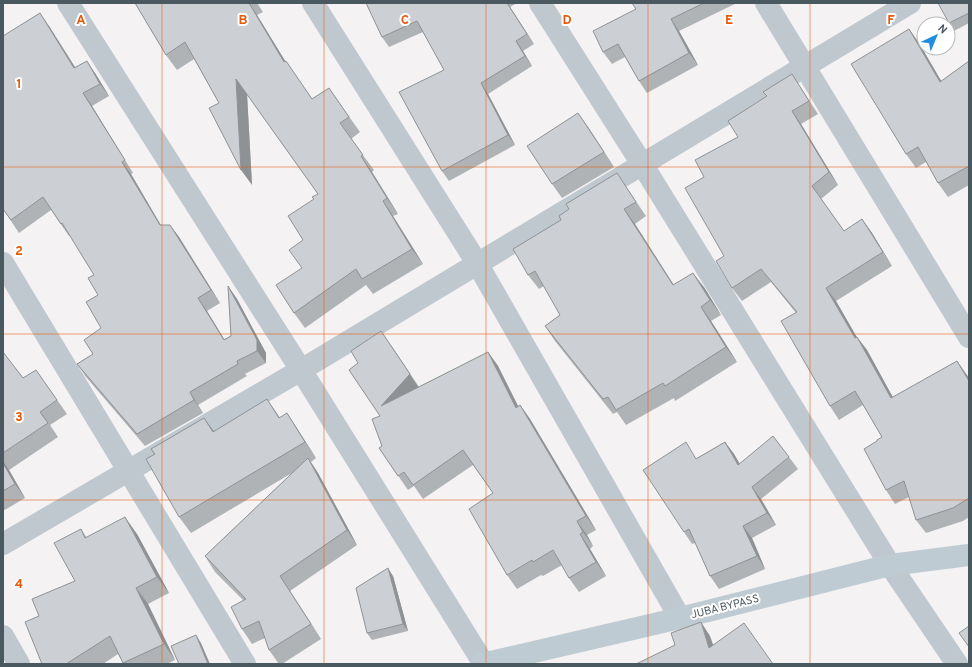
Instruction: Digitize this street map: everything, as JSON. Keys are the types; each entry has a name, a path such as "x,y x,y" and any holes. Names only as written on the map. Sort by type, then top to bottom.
{"main road":[{"name":"JUBA BYPASS","path":"484,664 680,618 890,566 969,555"}],"street":[{"path":"68,3 301,370 484,664"},
{"path":"313,3 477,263 680,618"},
{"path":"540,3 642,164 948,660"},
{"path":"766,3 969,337"},
{"path":"3,544 301,370 910,3"},
{"path":"3,263 245,664"},
{"path":"3,636 20,664"}],"building":[{"path":"135,3 249,3 284,62 286,61 312,99 329,88 349,117 340,123 363,155 361,156 387,198 383,201 412,249 362,279 356,269 294,313 276,285 302,268 289,250 303,240 288,216 314,199 312,197 318,194 236,79 241,170 209,108 219,103 185,42 166,55"},
{"path":"366,3 507,3 527,34 516,41 525,56 481,83 508,135 442,171 399,92 444,70 417,21 382,37"},
{"path":"632,3 704,3 671,19 689,53 639,81 618,44 603,52 593,31 636,9"},
{"path":"938,3 969,3 969,13 956,20 956,16 945,16"},
{"path":"40,13 74,68 87,61 100,84 83,93 125,160 122,162 160,225 170,225 211,290 198,298 224,340 231,336 228,286 257,340 257,351 237,361 238,364 190,392 194,400 137,434 77,364 93,354 84,340 101,328 86,302 98,295 88,278 94,275 62,223 61,224 43,197 11,220 3,209 3,36"},
{"path":"909,29 916,41 916,56 925,56 940,82 969,61 969,166 938,183 918,147 906,154 851,64"},
{"path":"792,74 809,101 792,111 829,172 812,186 844,231 862,219 883,252 826,288 855,338 857,337 891,398 957,361 969,381 969,498 953,508 916,520 904,481 886,490 864,449 882,437 855,391 830,406 781,321 797,312 761,269 732,288 716,261 724,256 685,188 704,177 695,160 738,137 728,121 767,96 763,92"},
{"path":"578,113 604,152 552,184 527,146"},
{"path":"617,173 636,202 624,209 673,285 693,273 710,300 701,307 726,347 665,386 663,383 616,410 608,397 603,399 545,326 560,315 535,271 528,275 513,249 561,220 559,216 569,209 566,204"},
{"path":"381,331 410,374 381,406 488,352 516,408 520,405 586,516 577,521 583,532 580,534 596,562 569,578 553,550 533,562 532,560 507,575 469,509 493,493 463,450 413,485 404,472 398,476 379,448 382,446 372,419 380,416 349,370 358,363 351,351"},
{"path":"3,352 23,378 36,370 57,400 40,412 48,423 3,453"},
{"path":"267,399 279,418 287,413 305,442 179,517 146,459 155,454 151,449 204,418 213,432"},
{"path":"773,436 789,457 752,487 767,513 743,526 757,556 710,576 689,529 684,532 643,470 686,442 696,459 725,442 738,465"},
{"path":"308,458 347,530 280,576 311,624 269,650 259,621 242,629 231,607 246,599 205,556"},
{"path":"3,463 15,484 3,491"},
{"path":"125,517 157,577 136,588 164,644 123,663 110,636 66,664 42,664 25,622 39,616 32,599 75,581 54,543 81,529 85,538"},
{"path":"388,568 403,624 367,633 356,588"},
{"path":"701,622 709,648 744,623 773,664 636,664 675,645 671,633"},
{"path":"969,626 969,647 959,633"},
{"path":"196,635 208,664 179,664 171,646"}]}
